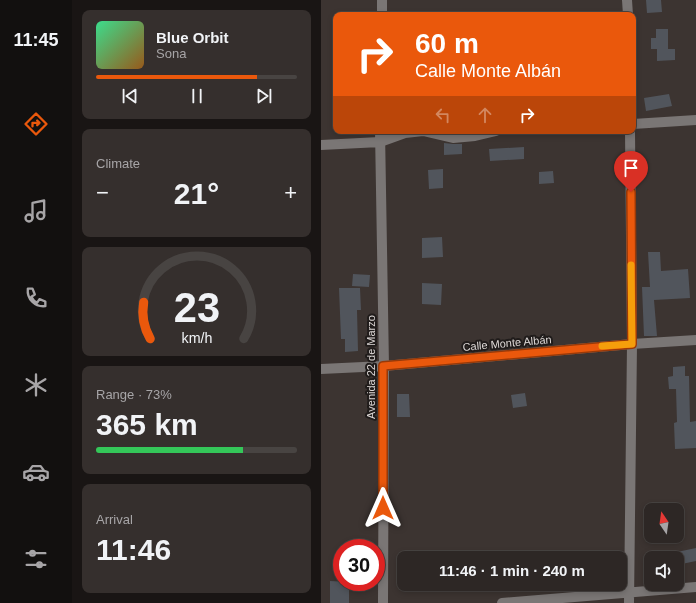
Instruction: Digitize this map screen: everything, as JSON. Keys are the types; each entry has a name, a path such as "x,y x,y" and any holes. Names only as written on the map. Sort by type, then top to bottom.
{"street":[{"path":"382,0 382,12"},
{"path":"627,0 627,12"},
{"path":"636,124 696,120"},
{"name":"Avenida 22 de Marzo","path":"380,134 383,366 383,603"},
{"path":"321,145 380,142 402,134"},
{"path":"436,134 453,138 483,134"},
{"path":"629,598 632,344 630,134"},
{"name":"Calle Monte Albán","path":"321,369 383,366 632,344 696,340"},
{"path":"501,603 629,598 696,588"}],"building":[{"path":"646,0 661,0 662,12 647,13"},
{"path":"656,29 668,29 668,49 675,49 675,60 657,61 657,49 651,49 651,38 656,38"},
{"path":"669,94 672,106 646,111 644,98"},
{"path":"444,143 462,144 462,154 444,155"},
{"path":"524,147 524,159 490,161 489,149"},
{"path":"443,169 443,188 429,189 428,170"},
{"path":"553,171 554,183 539,184 539,172"},
{"path":"442,237 443,257 422,258 422,238"},
{"path":"648,252 660,252 661,271 688,269 690,298 654,300 657,336 644,336 642,287 650,287"},
{"path":"353,274 370,275 369,287 352,286"},
{"path":"422,283 442,284 441,305 422,304"},
{"path":"339,288 360,288 361,310 357,310 358,351 345,352 345,339 341,339"},
{"path":"685,366 685,376 689,376 690,422 696,421 696,448 675,449 674,423 677,422 676,389 669,389 668,377 673,376 673,367"},
{"path":"525,393 527,406 513,408 511,395"},
{"path":"397,394 409,394 410,417 397,417"},
{"path":"696,548 696,561 684,564 684,551 682,551"},
{"path":"330,581 333,581 333,591 349,591 349,603 330,603"}],"slow traffic":[{"path":"602,346 632,344 631,265"}],"route":[{"path":"383,508 383,366 632,344 631,192"}]}
